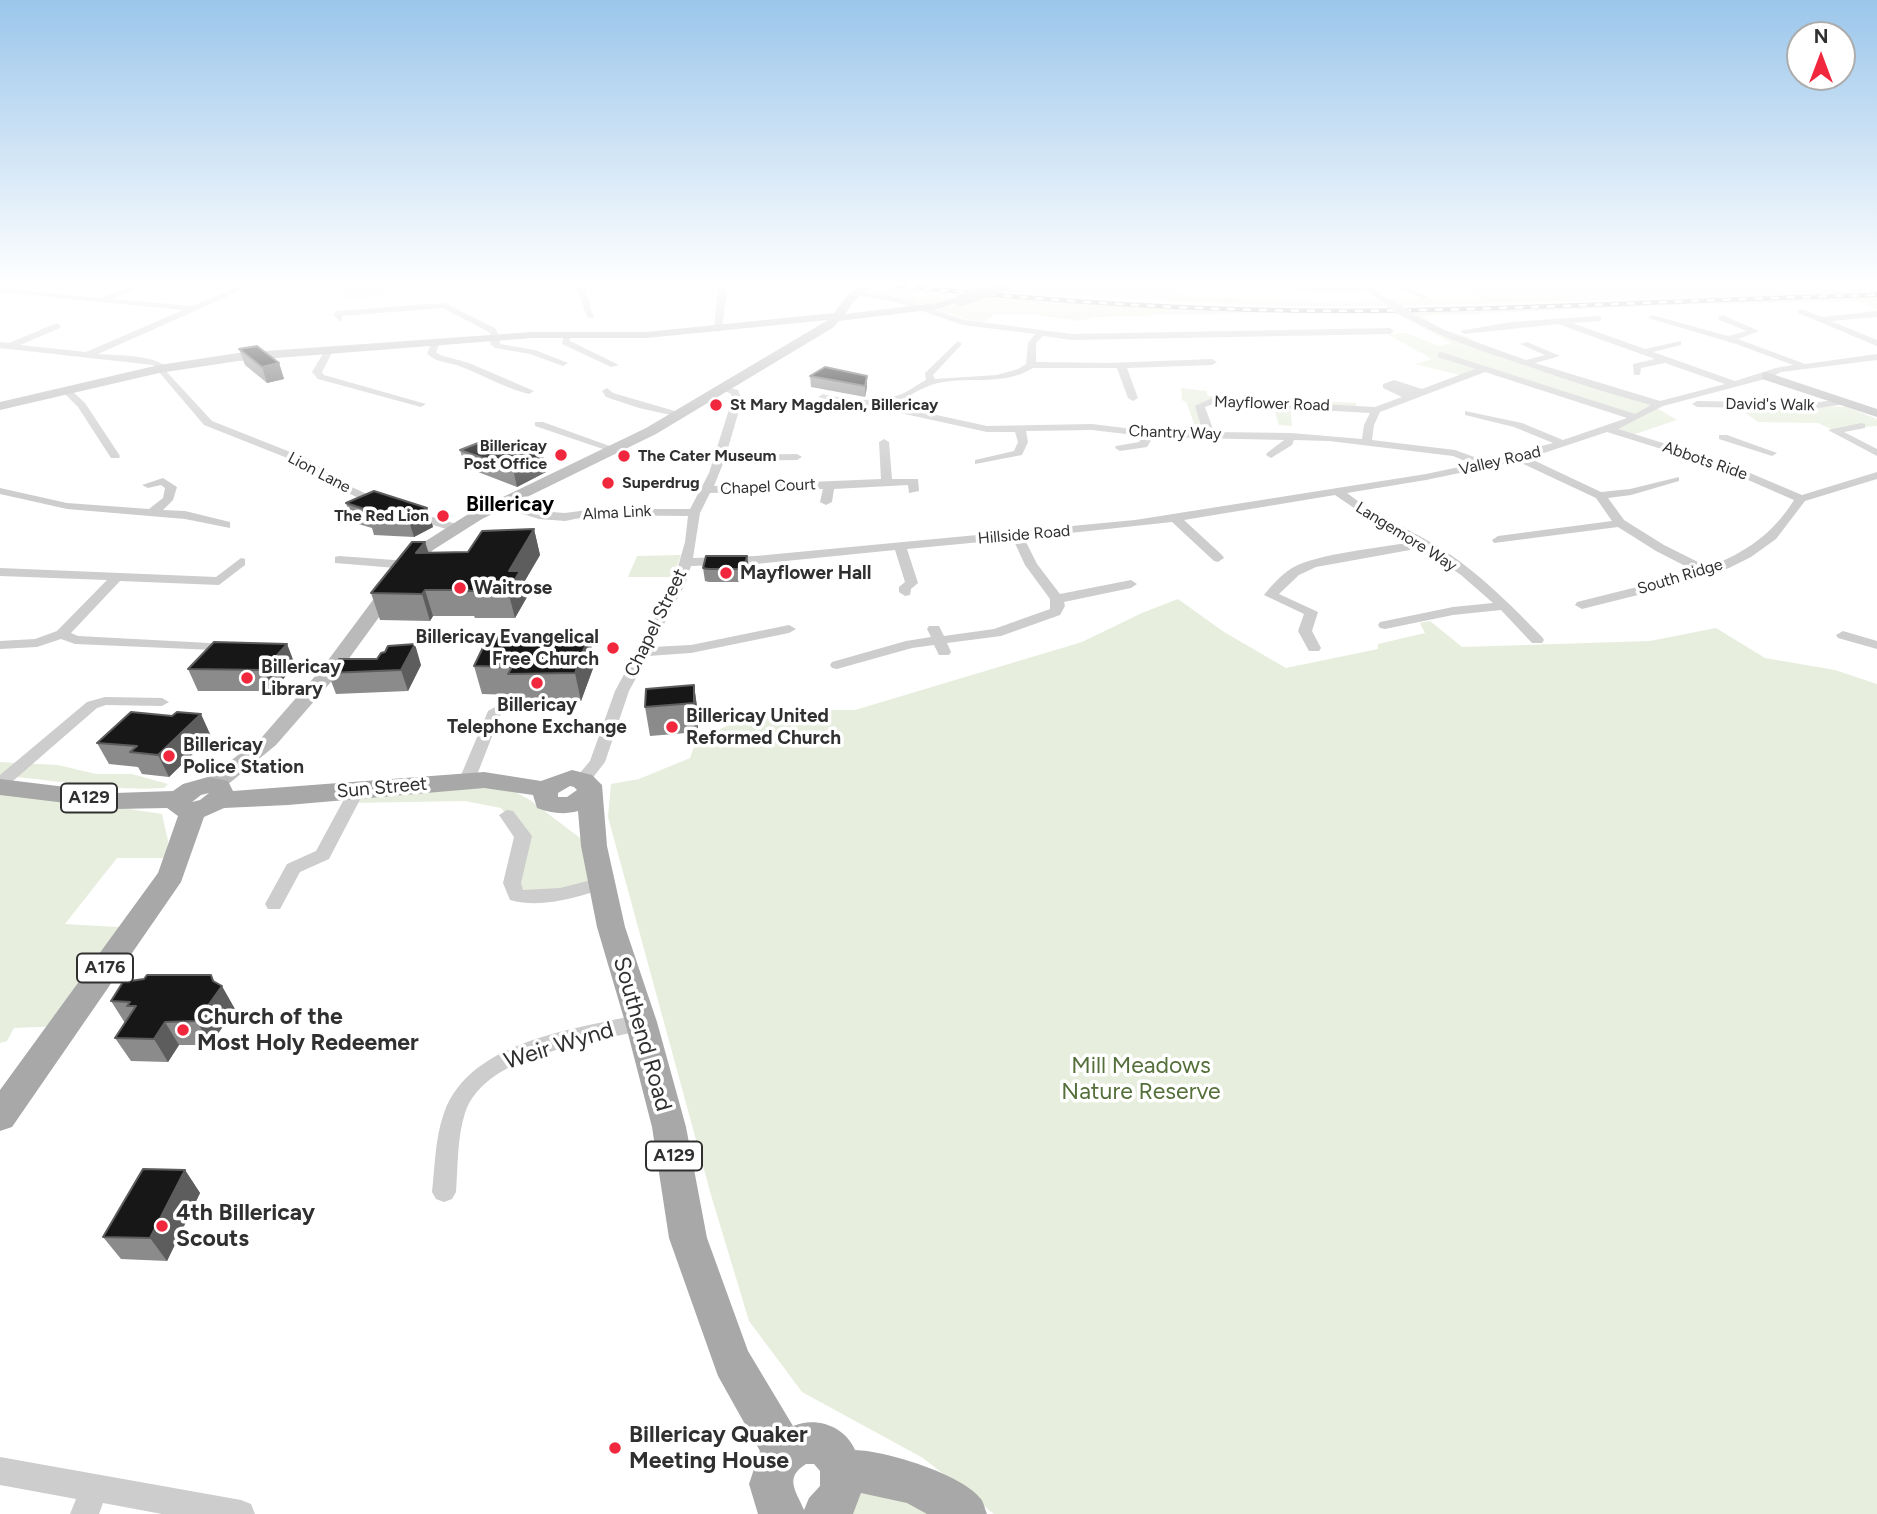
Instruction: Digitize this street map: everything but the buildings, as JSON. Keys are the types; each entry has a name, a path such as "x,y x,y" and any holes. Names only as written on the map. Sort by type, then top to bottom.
{"main road":[{"name":"Sun Street","path":"201,799 357,790 467,780 503,781 554,798"},
{"name":"A129","path":"0,785 115,801 201,799"},
{"path":"554,798 576,804 585,787"},
{"name":"Southend Road","path":"585,787 611,927 641,1022 669,1127 688,1238 732,1362 756,1407 785,1452"},
{"name":"Southend Road","path":"554,798 594,846"},
{"name":"A176","path":"0,1117 171,875 201,799"},
{"path":"784,1514 773,1499 772,1474 785,1452 808,1442 831,1449 839,1459 843,1471 840,1496 825,1514"},
{"path":"843,1471 879,1472 913,1482 940,1496 965,1514"}],"street":[{"path":"93,356 155,363 161,369"},
{"path":"0,406 161,369 243,356"},
{"path":"326,356 317,372 321,377 421,404"},
{"path":"433,356 485,372 504,387 529,391"},
{"path":"534,356 558,362"},
{"path":"597,356 614,365"},
{"path":"605,359 614,356"},
{"path":"201,799 269,741 330,671 408,565 427,547 499,505 680,414 779,356"},
{"path":"932,382 928,375 947,356"},
{"path":"1031,356 1031,365"},
{"path":"1443,356 1635,417"},
{"path":"1506,356 1595,386 1660,404"},
{"path":"1525,363 1559,358 1553,356"},
{"path":"1654,356 1731,383"},
{"path":"1775,356 1801,365 1877,357"},
{"path":"1637,373 1636,366 1665,360"},
{"path":"1198,362 1206,377"},
{"path":"822,397 863,402 904,397 932,382 1014,374 1031,365 1212,362"},
{"path":"1119,365 1124,370 1133,398"},
{"name":"Valley Road","path":"1360,486 1520,458 1608,429 1660,404 1801,365"},
{"name":"Lion Lane","path":"161,369 208,423 304,461 339,485 397,510 456,528"},
{"path":"1367,441 1369,425 1376,410 1484,369"},
{"path":"1766,376 1877,413"},
{"path":"1409,396 1386,386 1394,383 1421,392"},
{"name":"Chapel Street","path":"585,787 597,762 622,691 641,652 667,609 686,562 694,513 715,473 737,400 735,392 726,388"},
{"path":"66,390 82,405 115,456"},
{"path":"607,391 609,395 642,407 680,414"},
{"path":"904,397 911,410"},
{"name":"Chantry Way","path":"863,402 911,410 976,427 1091,427 1150,434 1291,436 1367,441 1455,453 1486,465"},
{"name":"Mayflower Road","path":"1209,434 1200,406 1204,402 1376,410"},
{"name":"David's Walk","path":"1696,404 1822,406 1843,402"},
{"path":"1469,413 1518,425 1564,444"},
{"path":"538,424 613,449"},
{"path":"1861,426 1829,429 1877,453"},
{"path":"979,463 1018,453 1023,442 1020,429"},
{"name":"Abbots Ride","path":"1608,429 1720,464 1801,499"},
{"path":"1120,449 1143,445 1150,434"},
{"path":"1271,456 1288,443 1291,436"},
{"path":"1723,437 1772,453"},
{"path":"884,442 887,481"},
{"path":"1744,453 1756,448"},
{"path":"719,458 797,457"},
{"path":"1520,458 1600,496 1620,523 1660,548 1707,572"},
{"path":"1720,464 1732,458"},
{"path":"1801,499 1877,475"},
{"path":"1600,496 1631,492 1675,479"},
{"path":"151,513 167,502 172,494 171,487 156,481"},
{"name":"Chapel Court","path":"705,489 914,481 913,491"},
{"name":"Chapel Court","path":"826,502 830,483"},
{"name":"Hillside Road","path":"686,562 756,561 1175,518 1360,486"},
{"path":"0,491 67,506 185,515 226,525"},
{"name":"Langemore Way","path":"1337,491 1362,510 1456,566 1503,606 1537,640"},
{"name":"South Ridge","path":"1582,605 1707,572 1743,556 1767,541 1788,520 1801,499"},
{"name":"Alma Link","path":"499,505 539,515 561,516 663,511 694,513"},
{"path":"1175,518 1218,557"},
{"path":"1498,540 1620,523"},
{"path":"837,665 911,644 996,633 1055,612 1057,599 1031,565 1017,535"},
{"path":"1314,648 1305,631 1311,612 1271,595 1287,575 1313,564 1422,544"},
{"path":"900,547 912,583 905,587 905,592"},
{"path":"339,560 408,565"},
{"path":"207,592 241,562"},
{"path":"0,572 219,581"},
{"path":"0,645 37,643 62,634 116,578"},
{"path":"1057,599 1131,584"},
{"path":"1385,625 1453,611 1503,606"},
{"path":"1402,621 1414,632"},
{"path":"641,652 691,649 789,629"},
{"path":"62,634 75,640 209,648"},
{"path":"1843,635 1877,645"},
{"path":"0,785 92,705 105,701 162,702"},
{"path":"467,780 495,711"},
{"path":"274,904 293,868 323,855 357,790"},
{"path":"507,815 523,836 512,883 516,895 533,899 554,897 603,883"},
{"name":"Weir Wynd","path":"444,1192 452,1123 459,1100 491,1066 524,1053 641,1022"},
{"path":"0,1471 241,1514"},
{"path":"84,1514 96,1488"}],"green space":[{"path":"1426,356 1505,356 1660,404 1655,407 1677,420 1629,436 1608,429 1634,418 1484,369 1464,376 1415,364 1432,359"},
{"path":"1181,388 1206,391 1208,396 1356,403 1357,408 1290,404 1292,426 1279,425 1272,403 1204,403 1206,429 1196,429 1186,402 1182,400"},
{"path":"1735,405 1847,407 1877,419 1877,426 1833,430 1818,423 1758,422"},
{"path":"681,555 673,577 628,577 637,556"},
{"name":"Mill Meadows Nature Reserve","path":"1178,599 1224,632 1286,668 1378,649 1378,644 1425,633 1420,623 1430,621 1462,647 1650,641 1716,628 1765,658 1835,670 1877,684 1877,1514 994,1514 923,1458 802,1392 749,1321 711,1195 608,817 611,784 639,779 690,758 697,739 739,721 809,710 855,710 1082,642"},
{"path":"0,762 58,765 96,774 132,774 168,784 164,788 143,789 0,776"},
{"path":"468,786 506,787 530,800 580,838 598,884 516,895 523,836 501,808 465,801 350,803 352,799"},
{"path":"0,789 162,814 168,841 167,858 117,858 65,924 134,928 64,1026 14,1028 7,1041 0,1043"},
{"path":"843,1471 935,1514 825,1514"}],"place":[{"name":"St Mary Magdalen, Billericay","path":"716,405"},
{"name":"Billericay Post Office","path":"561,455"},
{"name":"The Cater Museum","path":"624,456"},
{"name":"Superdrug","path":"608,483"},
{"name":"The Red Lion","path":"443,516"},
{"name":"Mayflower Hall","path":"726,573"},
{"name":"Waitrose","path":"460,588"},
{"name":"Billericay Evangelical Free Church","path":"613,648"},
{"name":"Billericay Library","path":"247,678"},
{"name":"Billericay Telephone Exchange","path":"537,683"},
{"name":"Billericay United Reformed Church","path":"672,727"},
{"name":"Billericay Police Station","path":"169,756"},
{"name":"Church of the Most Holy Redeemer","path":"183,1030"},
{"name":"4th Billericay Scouts","path":"162,1226"},
{"name":"Billericay Quaker Meeting House","path":"615,1448"}],"district":[{"name":"Billericay","path":"510,505"}]}
